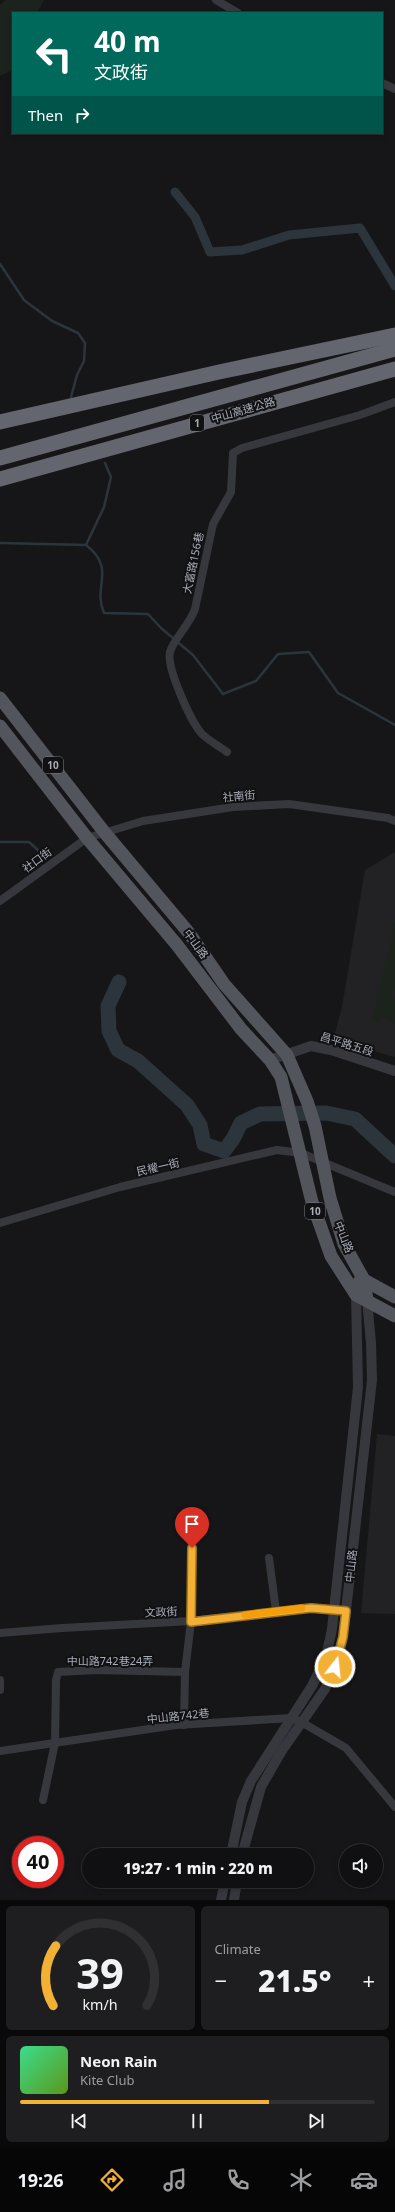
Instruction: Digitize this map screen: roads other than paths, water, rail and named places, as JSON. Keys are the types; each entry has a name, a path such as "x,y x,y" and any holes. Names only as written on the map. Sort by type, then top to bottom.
{"highway":[{"path":"0,422 219,372 395,335"},
{"name":"中山高速公路","path":"0,458 395,349"},
{"name":"中山高速公路","path":"0,479 395,369"},
{"path":"0,431 83,404"}],"main road":[{"name":"中山路","path":"0,698 104,833 189,933 224,984 288,1055 311,1113 330,1198 344,1244 364,1280 357,1294 331,1256 312,1202 292,1115 281,1077 270,1060 241,1029 177,945 87,838 0,726"},
{"path":"357,1294 364,1280 395,1297"},
{"name":"10","path":"357,1294 395,1316"}],"street":[{"path":"216,0 236,12"},
{"path":"383,83 395,89"},
{"name":"大富路156巷","path":"227,752 202,733 189,713 169,661 170,650 191,622 212,524 231,492 233,453 242,448 360,415 395,402"},
{"name":"社南街","path":"87,838 143,821 233,807 289,804 388,818 395,821"},
{"name":"社口街","path":"0,901 87,838"},
{"name":"昌平路五段","path":"270,1060 311,1046 330,1050 395,1071"},
{"name":"民權一街","path":"0,1223 120,1187 277,1150 301,1153 395,1192"},
{"name":"中山路","path":"232,1848 242,1802 251,1781 312,1686 326,1656 332,1629 358,1387 357,1294"},
{"name":"中山路","path":"244,1848 261,1787 281,1752 303,1723 333,1674 343,1637 372,1380 371,1343 357,1294"},
{"path":"184,1725 185,1672 191,1622 192,1518"},
{"path":"269,1558 276,1611"},
{"name":"文政街","path":"0,1633 62,1628 191,1622 311,1608 346,1611"},
{"name":"中山路742巷24弄","path":"55,1743 56,1680 58,1672 98,1670 185,1672"},
{"path":"0,1680 0,1690"},
{"name":"中山路742巷","path":"0,1751 184,1725 291,1718 303,1723 346,1748 395,1807"},
{"path":"43,1800 55,1743"},
{"path":"221,1900 224,1888"},
{"path":"234,1900 236,1888"}],"waterway":[{"path":"175,192 195,217 210,252 242,250 289,235 360,228 395,286"},
{"path":"0,264 24,300 52,321 78,333 85,343 84,361 77,375 71,397"},
{"path":"86,545 104,507 111,477 105,463"},
{"path":"0,543 86,545 95,554 100,562 102,570 100,594 104,613 148,614 161,628 193,655 223,694 256,681 278,654 309,652 338,693 395,725"},
{"path":"0,842 29,842 39,851"},
{"path":"119,982 108,1006 109,1031 118,1050 138,1061 187,1105 200,1125 204,1144 224,1151 233,1139 241,1123 260,1114 326,1113 355,1119 395,1156"}]}
